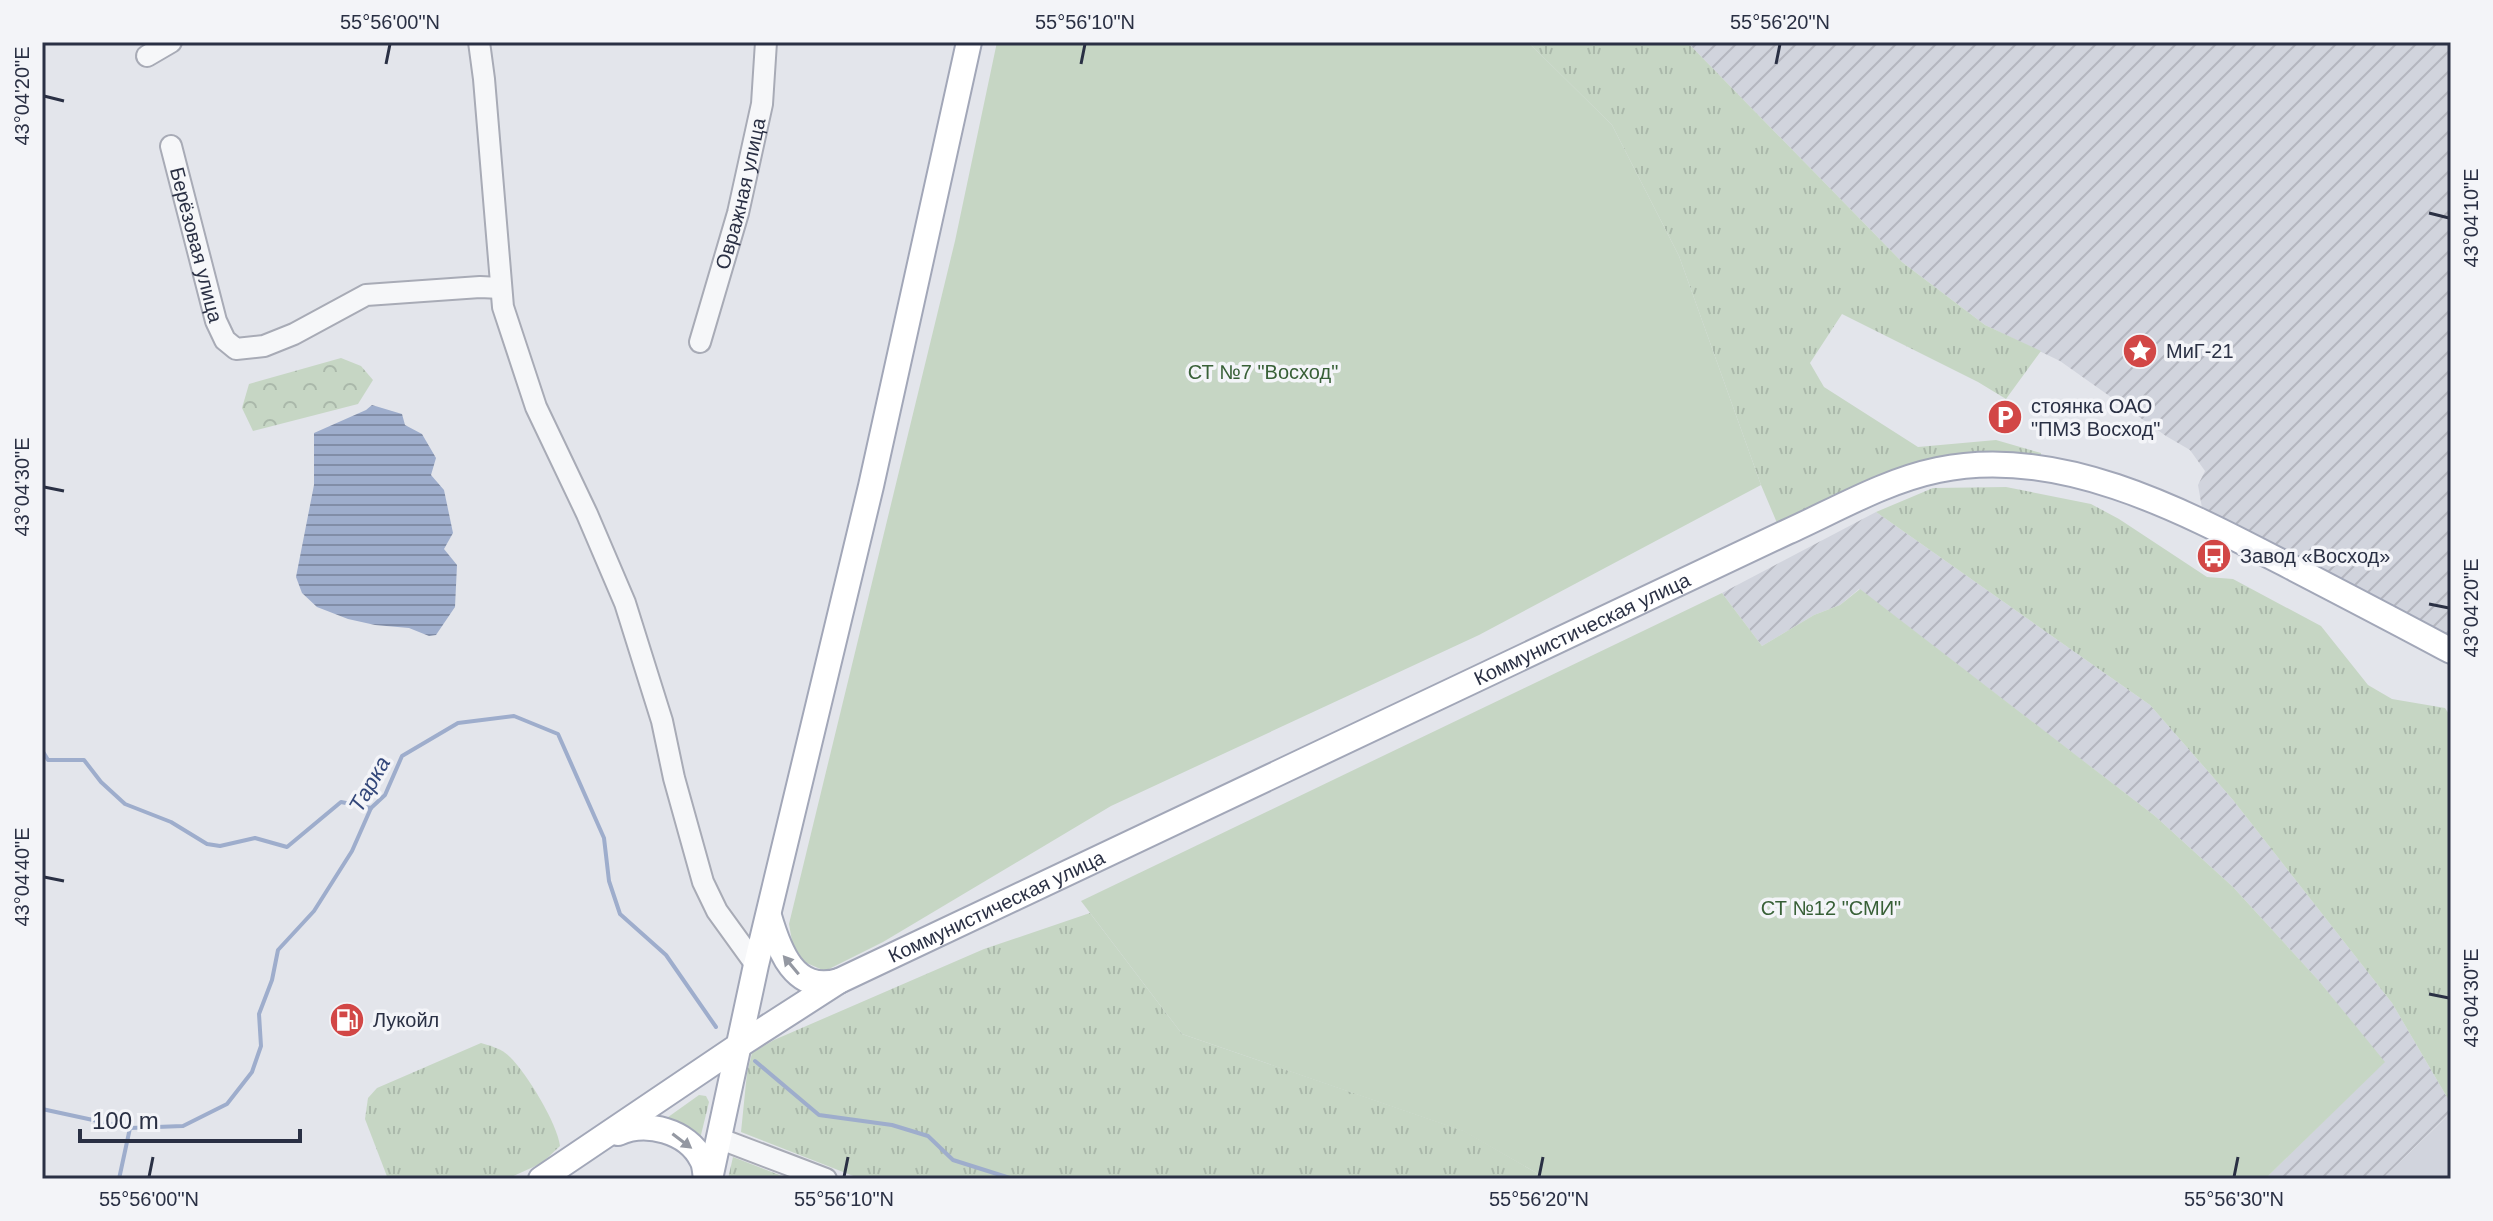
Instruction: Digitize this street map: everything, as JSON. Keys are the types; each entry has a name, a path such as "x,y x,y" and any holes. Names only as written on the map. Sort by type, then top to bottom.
{"main road":[{"path":"708,1179 729,1142 738,1046 871,486 969,42"},
{"name":"Коммунистическая улица","path":"587,1148 839,981 1872,492 1940,469 2016,466 2089,479 2127,491 2226,534 2451,651"},
{"path":"769,916 779,948 797,973 804,979 827,985 839,981"},
{"path":"541,1179 587,1148 631,1127 653,1128 686,1140 703,1161 708,1179"}],"street":[{"path":"147,56 171,42"},
{"path":"479,42 503,307 536,407 625,603 662,721 674,778 703,882 717,911 756,965"},
{"name":"Овражная улица","path":"700,342 738,213 762,104 766,42"},
{"name":"Берёзовая улица","path":"171,146 216,321 225,340 236,349 264,346 294,334 366,295 501,288"},
{"path":"729,1142 826,1179"}],"shaded area":[{"path":"1687,42 2451,42 2451,643 2202,508 2198,485 2205,471 2190,450 2060,361 1985,325 1902,262"},
{"path":"1876,512 2150,705 2233,800 2392,1003 2451,1104 2451,1112 2382,1179 2265,1179 2384,1062 2319,981 2233,887 2155,816 1859,589 1840,605 1814,615 1762,646 1722,593"},
{"path":"2451,1112 2451,1179 2382,1179 2436,1127"}],"green space":[{"name":"СТ №7 \"Восход\"","path":"997,42 1528,42 1612,125 1679,256 1761,485 1479,635 1111,806 883,942 825,971 795,958 789,924 955,241"},
{"path":"1528,42 1687,42 1902,262 1985,325 2041,351 2006,399 1842,314 1810,363 1824,387 1918,447 1996,440 2041,453 2041,459 1961,460 1780,530 1679,256 1612,125"},
{"path":"341,358 361,366 373,380 358,404 253,431 242,408 249,384"},
{"path":"2006,487 2091,504 2207,577 2233,579 2321,626 2368,685 2392,699 2445,708 2451,717 2451,1104 2392,1003 2233,800 2150,705 1876,512 1933,488"},
{"name":"СТ №12 \"СМИ\"","path":"1860,589 2155,816 2233,887 2319,981 2385,1062 2265,1179 1547,1179 1463,1131 1182,1034 1081,901 1722,593 1762,646 1814,615 1840,605"},
{"path":"1090,913 1182,1034 1464,1131 1547,1179 861,1179 741,1132 752,1053 774,1040 984,949"},
{"path":"481,1043 504,1052 517,1065 547,1112 560,1146 542,1163 507,1179 388,1179 365,1119 368,1098 377,1088"},
{"path":"699,1095 706,1096 709,1102 700,1139 664,1120"},
{"path":"733,1157 790,1179 728,1179"}],"water":[{"path":"372,405 402,414 405,425 422,434 436,458 431,475 444,490 453,533 444,549 457,565 455,607 436,635 348,619 317,607 302,593 296,577 314,485 314,433"}],"waterway":[{"name":"Тарка","path":"42,1109 130,1128 183,1126 227,1104 252,1072 261,1046 259,1014 272,980 278,950 314,911 352,851 371,808 385,795 402,756 458,723 514,716 558,734 604,838 609,881 620,914 666,955 716,1027"},
{"path":"42,750 48,760 84,760 101,782 125,804 171,822 207,844 220,846 255,838 287,847 341,802 371,808"},
{"name":"Тарка","path":"755,1061 819,1115 892,1125 928,1136 953,1160 1013,1179"},
{"path":"119,1179 130,1128"}],"place":[{"name":"МиГ-21","path":"2140,351"},
{"name":"стоянка ОАО \"ПМЗ Восход\"","path":"2005,417"},
{"name":"Завод «Восход»","path":"2214,556"},
{"name":"Лукойл","path":"347,1020"}]}
